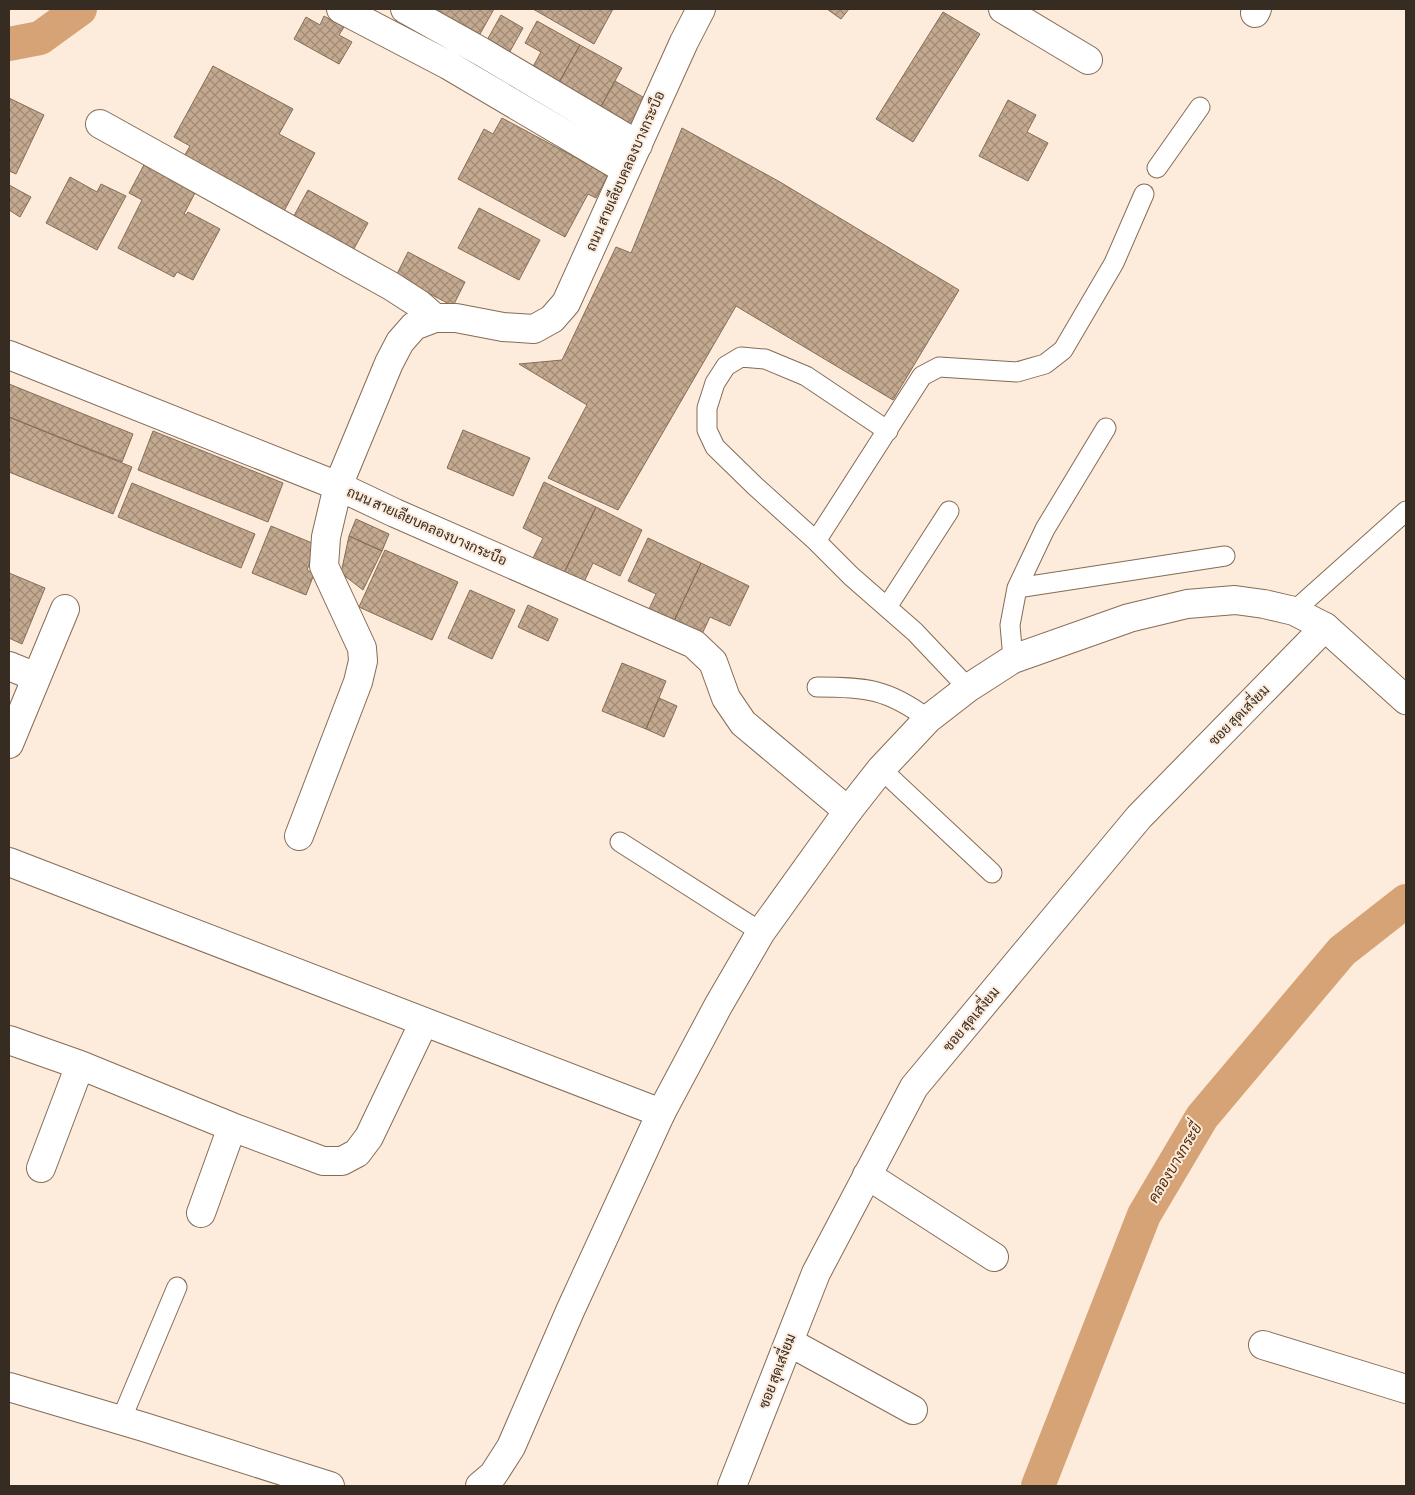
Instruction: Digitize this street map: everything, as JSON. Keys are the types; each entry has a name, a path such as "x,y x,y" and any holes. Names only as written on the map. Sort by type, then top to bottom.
{"street":[{"path":"341,9 448,65 626,170"},
{"path":"406,9 638,145"},
{"name":"ถนน สายเลียบคลองบางกระบือ","path":"701,9 684,42 566,303 552,319 534,330 503,327 456,318 435,318 414,326 400,342 389,363 338,486 404,517 694,644 713,662 726,698 743,723 848,811"},
{"path":"1003,9 1088,60"},
{"path":"100,124 391,286 419,304 435,318"},
{"path":"9,355 338,486 326,537 324,566 362,648 362,661 358,682 299,836"},
{"path":"480,1486 494,1475 511,1447 570,1311 661,1113 718,1006 761,932 848,811 882,769 928,719 968,688 1013,659 1129,618 1188,604 1235,600 1294,611 1325,628 1406,700"},
{"path":"9,744 65,609"},
{"name":"ซอย สุดเสงี่ยม","path":"732,1486 816,1273 914,1087 1132,824 1325,628"},
{"path":"9,666 36,677"},
{"path":"9,862 661,1113"},
{"path":"9,1040 80,1065 232,1127 323,1161 342,1161 357,1153 369,1137 424,1022"},
{"path":"41,1168 80,1065"},
{"path":"201,1213 232,1127"},
{"path":"867,1175 994,1257"},
{"path":"789,1342 913,1410"},
{"path":"1263,1345 1406,1389"},
{"path":"10,1391 121,1420 330,1486"}],"lane":[{"path":"1157,168 1200,107"},
{"path":"816,540 922,376 938,367 1017,372 1046,364 1063,350 1114,263 1144,194"},
{"path":"888,431 806,376 765,359 742,357 726,366 715,383 707,408 707,430 715,447 755,486 816,540 851,576 916,632 968,688"},
{"path":"1013,659 1010,625 1017,588 1045,529 1106,428"},
{"path":"887,607 949,511"},
{"path":"1294,611 1406,511"},
{"path":"1017,588 1225,556"},
{"path":"817,687 853,687 885,693 910,705 928,719"},
{"path":"882,769 992,873"},
{"path":"620,842 761,932"},
{"path":"121,1420 177,1287"}],"building":[{"path":"437,9 494,9 480,34"},
{"path":"533,9 613,9 594,44"},
{"path":"827,9 849,9 841,19"},
{"path":"943,12 980,34 913,142 876,119"},
{"path":"501,15 523,28 508,55 486,42"},
{"path":"324,16 344,27 339,35 352,42 339,64 294,39 306,17 320,25"},
{"path":"537,21 580,45 557,86 530,72 541,52 525,43"},
{"path":"580,45 622,68 599,110 557,86"},
{"path":"213,66 293,109 279,134 315,153 283,213 182,160 190,146 174,137"},
{"path":"615,81 648,100 630,133 597,114"},
{"path":"9,98 44,115 16,174 9,171"},
{"path":"1008,100 1036,115 1027,132 1048,143 1028,181 979,156"},
{"path":"502,118 608,175 596,198 588,194 565,237 458,179 484,129 493,134"},
{"path":"682,128 780,182 959,290 893,400 736,306 618,510 548,478 587,405 519,364 562,360 616,247 631,253"},
{"path":"145,163 196,191 184,214 186,215 188,212 220,229 193,280 177,272 174,277 118,248 142,200 129,193"},
{"path":"70,177 97,192 101,184 126,196 97,250 46,223"},
{"path":"9,185 31,197 20,217 9,210"},
{"path":"308,190 368,223 350,256 290,223"},
{"path":"479,208 540,240 519,280 458,248"},
{"path":"408,252 465,282 453,306 396,276"},
{"path":"9,384 133,434 122,462 9,417"},
{"path":"9,417 132,467 113,514 9,472"},
{"path":"463,430 530,458 513,496 447,468"},
{"path":"153,431 283,483 268,522 138,470"},
{"path":"544,482 596,507 564,573 533,558 543,538 523,528"},
{"path":"132,483 255,534 241,568 118,517"},
{"path":"596,507 642,530 620,576 593,563 584,582 564,573"},
{"path":"356,519 389,534 382,551 349,536"},
{"path":"271,526 317,545 307,570 314,574 306,595 252,573"},
{"path":"349,536 382,551 363,590 341,573"},
{"path":"648,538 701,563 674,621 649,609 656,594 628,581"},
{"path":"385,550 458,582 432,640 359,607"},
{"path":"701,563 749,586 730,626 710,617 702,634 674,621"},
{"path":"9,573 45,588 22,644 9,638"},
{"path":"470,590 515,610 492,659 448,638"},
{"path":"528,605 558,619 548,641 518,627"},
{"path":"622,663 666,681 646,729 602,711"},
{"path":"659,698 677,706 664,737 646,729"}],"waterway":[{"path":"9,44 40,38 80,9"},
{"name":"คลองบางกระยี่","path":"1038,1486 1144,1215 1202,1117 1342,951 1406,901"}]}
